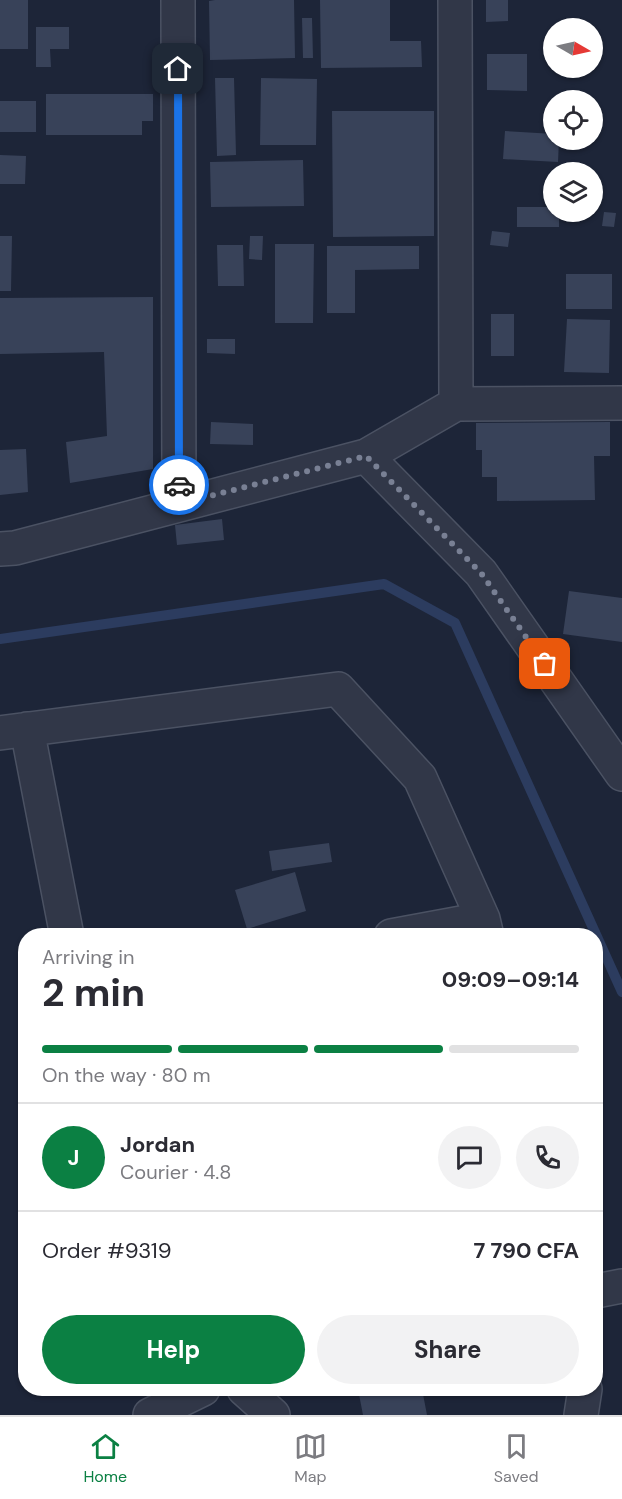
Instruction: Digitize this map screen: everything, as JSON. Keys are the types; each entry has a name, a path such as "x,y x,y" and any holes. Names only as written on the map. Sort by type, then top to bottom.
{"street":[{"path":"177,0 179,504"},
{"path":"455,0 456,404"},
{"path":"0,549 15,548 366,456 456,404 622,403"},
{"path":"366,456 481,573 622,774"},
{"path":"65,928 14,731 338,689 420,778 485,928"},
{"path":"603,1290 622,1287"},
{"path":"150,1415 186,1396"},
{"path":"252,1396 273,1415"},
{"path":"581,1415 584,1396"}],"building":[{"path":"0,0 28,0 28,49 0,49"},
{"path":"294,0 295,58 210,60 209,1"},
{"path":"320,0 390,0 390,41 421,41 422,67 321,68"},
{"path":"486,0 508,0 508,21 486,22"},
{"path":"302,18 312,18 313,58 303,58"},
{"path":"36,27 69,27 69,49 50,49 51,67 36,67"},
{"path":"487,54 527,54 527,91 487,90"},
{"path":"215,78 234,78 236,155 217,156"},
{"path":"261,78 317,79 316,145 260,145"},
{"path":"46,94 153,94 153,121 142,121 142,135 46,135"},
{"path":"0,101 36,101 36,132 0,132"},
{"path":"332,111 434,111 434,236 333,237"},
{"path":"505,131 543,133 543,150 559,150 558,162 503,159"},
{"path":"0,155 26,156 25,184 0,184"},
{"path":"303,160 304,206 211,207 210,162"},
{"path":"517,207 543,207 543,222 559,222 559,227 517,227"},
{"path":"604,212 616,213 614,227 602,226"},
{"path":"492,231 510,233 508,247 490,245"},
{"path":"0,236 12,236 11,291 0,291"},
{"path":"250,236 263,236 262,260 249,259"},
{"path":"275,244 314,244 313,323 275,323"},
{"path":"217,245 243,245 244,286 218,286"},
{"path":"327,246 419,246 419,269 355,270 355,313 327,313"},
{"path":"566,274 612,274 612,309 566,309"},
{"path":"153,297 153,469 70,483 66,442 107,436 104,352 0,354 0,298"},
{"path":"491,314 514,314 514,356 491,356"},
{"path":"567,319 610,320 609,373 564,372"},
{"path":"207,339 235,339 235,354 207,353"},
{"path":"211,422 253,424 253,445 210,444"},
{"path":"610,422 610,456 594,456 595,500 497,501 497,477 482,477 482,450 476,450 476,423"},
{"path":"26,449 28,492 0,495 0,450"},
{"path":"222,519 224,540 177,545 175,525"},
{"path":"569,591 622,598 622,642 563,634"},
{"path":"329,843 332,862 272,871 269,851"},
{"path":"295,872 306,911 247,928 235,890"},
{"path":"359,1396 423,1396 427,1415 363,1415"}],"waterway":[{"path":"0,639 384,584 455,623 593,928"},
{"path":"603,950 622,992"}],"way so far":[{"path":"179,485 179,504 366,456 481,573 545,664"}],"route":[{"path":"178,69 179,485"}]}
